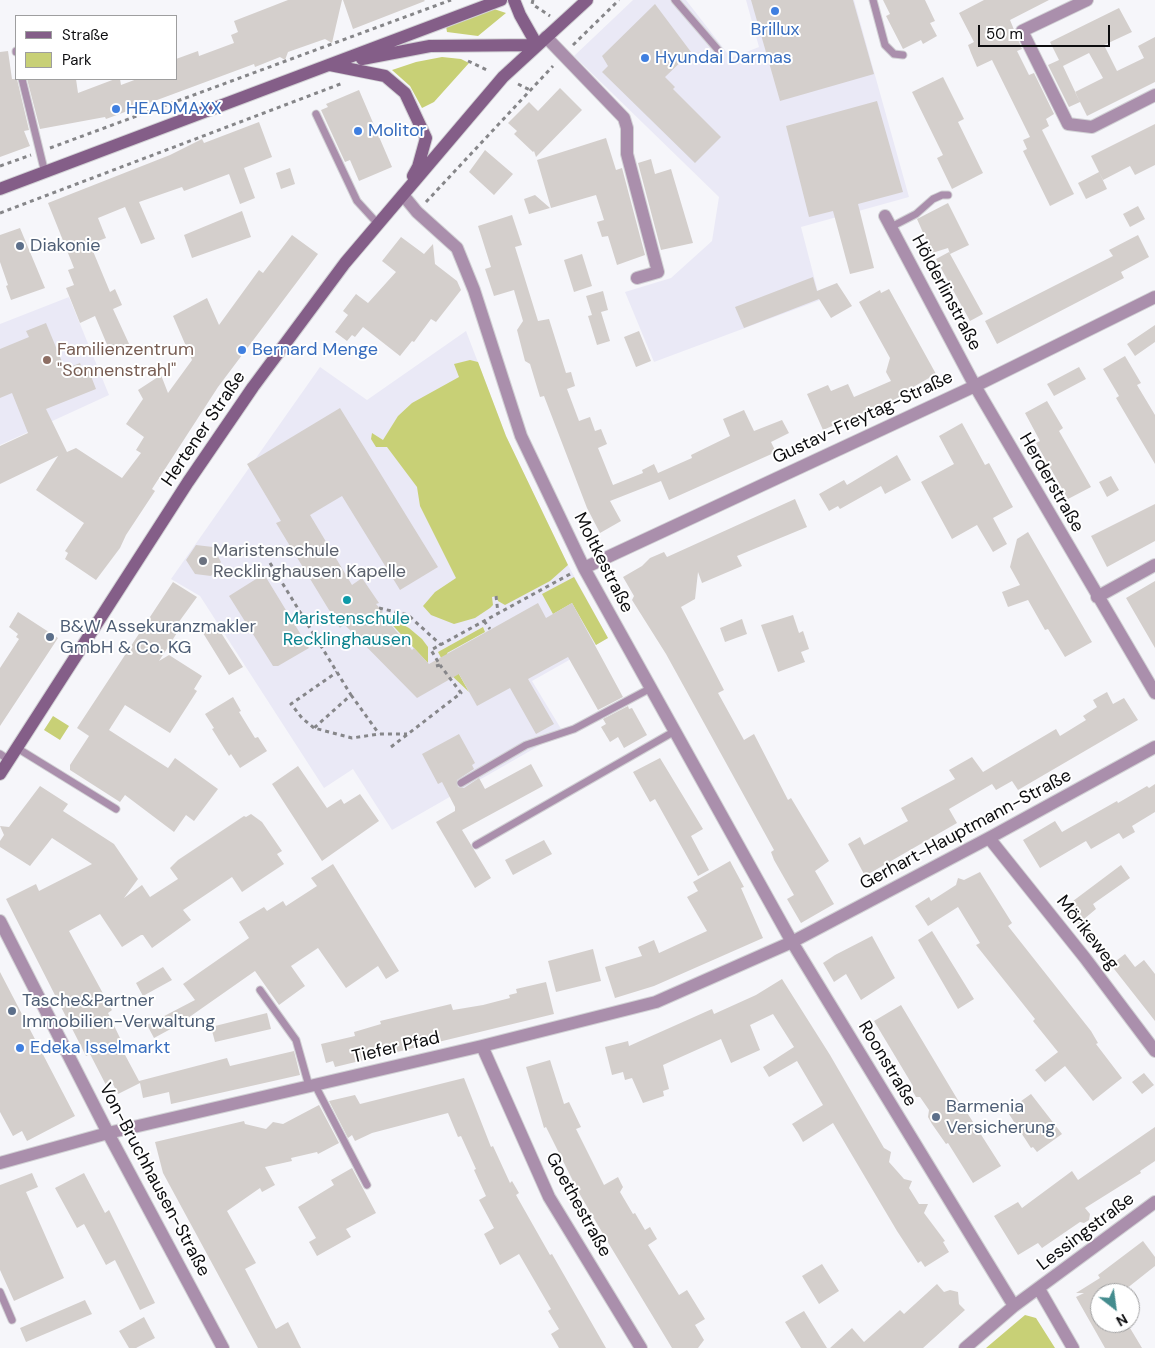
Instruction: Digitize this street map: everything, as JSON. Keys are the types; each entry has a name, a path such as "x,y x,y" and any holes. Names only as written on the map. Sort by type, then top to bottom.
{"main road":[{"path":"0,189 502,0"},
{"path":"514,0 520,15 542,41"},
{"name":"Hertener Straße","path":"0,774 4,757 17,748 188,482 247,395 345,263 503,77 587,0"},
{"path":"330,65 430,46 542,41"},
{"path":"330,65 385,76 405,93 426,138 418,167 403,195"}],"street":[{"path":"1087,0 1022,31 1068,124 1092,127 1155,95"},
{"path":"542,41 624,118 627,128 627,154 658,272 637,278"},
{"name":"Moltkestraße","path":"403,195 416,212 457,248 474,290 521,436 584,568 792,942"},
{"name":"Hölderlinstraße","path":"885,216 975,386"},
{"name":"Gustav-Freytag-Straße","path":"584,568 975,386 1155,297"},
{"name":"Herderstraße","path":"975,386 1097,597 1155,692"},
{"path":"1097,597 1155,565"},
{"name":"Gerhart-Hauptmann-Straße","path":"792,942 989,838 1155,747"},
{"name":"Mörikeweg","path":"989,838 1086,958 1155,1051"},
{"name":"Von-Bruchhausen-Straße","path":"0,921 108,1133 223,1348"},
{"name":"Tiefer Pfad","path":"0,1163 108,1133 482,1046 656,1002 792,942"},
{"name":"Roonstraße","path":"792,942 1014,1306"},
{"name":"Goethestraße","path":"482,1046 549,1197 641,1348"},
{"name":"Lessingstraße","path":"965,1348 1014,1306 1155,1202"},
{"path":"1039,1289 1073,1348"}],"lane":[{"path":"675,0 719,50"},
{"path":"873,0 885,45 894,54 902,55"},
{"path":"22,80 45,173"},
{"path":"316,114 357,202 378,224"},
{"path":"892,227 916,214 933,199 948,195"},
{"path":"462,783 526,745 574,729 651,688"},
{"path":"476,845 675,731"},
{"path":"17,748 116,810"},
{"path":"260,990 296,1040 312,1086 367,1185"},
{"path":"0,1292 12,1320"}],"path":[{"path":"0,166 451,0"},
{"path":"0,214 350,82"},
{"path":"416,212 530,90"},
{"path":"270,563 351,695 379,734"},
{"path":"391,747 461,693 438,666 431,650 584,568"},
{"path":"496,596 498,613"},
{"path":"379,608 408,615 441,645"},
{"path":"484,621 490,629"},
{"path":"337,672 291,704 302,718 314,728 352,738 379,734 407,734"},
{"path":"314,728 351,695"}],"shaded area":[{"path":"633,0 686,0 731,58 759,47 746,0 854,0 909,197 801,227 820,300 654,362 625,292 671,278 712,241 719,197 574,56"},
{"name":"Familienzentrum \"Sonnenstrahl\"","path":"69,297 109,395 0,445 0,324"},
{"path":"466,331 506,436 568,565 608,638 532,681 563,732 392,830 353,769 324,788 200,596 171,579 320,367 367,400"}],"green space":[{"path":"494,9 506,13 478,36 447,32 446,26"},
{"path":"442,57 461,59 469,63 434,102 422,108 410,86 392,70 416,62"},
{"path":"470,360 478,362 506,436 568,565 550,581 505,605 498,601 497,596 492,597 493,605 490,608 475,618 454,624 431,615 423,606 435,592 456,578 420,506 417,487 387,447 376,447 371,439 372,433 383,440 398,416 412,403 459,377 454,364"},
{"path":"574,577 608,638 596,645 572,603 553,614 542,594"},
{"path":"381,613 409,628 422,639 428,647 428,663"},
{"path":"483,627 485,632 447,653 469,692 449,673 438,652"},
{"path":"53,716 69,726 60,740 44,730"},
{"path":"1025,1315 1036,1318 1055,1348 986,1348"}],"building":[{"path":"288,0 342,0 332,43 325,39 288,52 285,60 280,57 255,67 254,64 106,119 105,117 40,129 27,80 76,80 78,93 112,80 120,80 121,85 134,80 178,80 178,58 198,51 199,56 234,43 231,35 238,32 234,21"},
{"path":"343,0 424,0 425,1 353,29"},
{"path":"751,0 853,0 874,74 780,101"},
{"path":"883,0 925,0 935,21 930,23 937,36 923,44 921,40 903,49 886,16 890,14"},
{"path":"984,0 1049,0 1010,20 1022,49 1017,51 1029,75 1034,73 1054,114 1046,119 1049,126 1042,130 1074,194 1050,206 1023,151 1027,149 1023,140 1030,137 992,60 977,67 968,45 974,42 959,13"},
{"path":"655,4 691,52 665,77 675,87 673,89 721,137 695,163 602,72 608,66 602,56"},
{"path":"1119,8 1132,32 1104,45 1117,71 1144,58 1138,46 1155,37 1155,82 1087,116 1080,102 1069,107 1048,65 1059,60 1050,42","holes":["1089,53 1103,78 1075,92 1063,66"]},
{"path":"8,51 12,79 17,80 29,130 24,131 30,146 0,157 0,52"},
{"path":"943,77 964,119 958,122 983,173 952,189 937,158 943,155 912,92"},
{"path":"560,88 582,110 536,157 534,151 514,134 517,131 508,123 529,102 538,111"},
{"path":"359,90 392,167 359,181 350,160 345,162 321,110 328,107 326,104"},
{"path":"877,101 903,192 858,204 874,268 850,274 833,211 809,217 786,126"},
{"path":"259,122 272,157 244,168 255,198 240,204 229,174 184,191 182,187 139,202 155,239 141,244 125,207 98,218 106,238 90,244 110,292 115,289 122,305 113,309 130,346 111,354 95,316 80,323 66,288 74,285 68,270 74,268 48,203 170,155 202,139 204,143"},
{"path":"1155,124 1155,165 1135,175 1130,166 1103,180 1091,156"},
{"path":"606,138 616,170 622,168 645,255 617,265 608,236 602,237 597,222 604,220 596,195 551,208 537,160"},
{"path":"485,150 513,174 494,195 469,172"},
{"path":"651,159 655,174 671,169 693,243 661,250 638,163"},
{"path":"290,168 295,184 281,189 276,173"},
{"path":"1099,172 1107,189 1086,199 1078,183"},
{"path":"535,195 550,208 529,214 524,199"},
{"path":"948,203 969,245 950,254 948,248 932,253 917,219"},
{"path":"1138,206 1145,219 1130,227 1123,214"},
{"path":"242,211 251,237 192,258 184,235"},
{"path":"512,215 522,245 515,247 538,321 549,319 566,373 571,372 575,386 567,389 579,421 590,417 595,431 601,429 607,444 598,448 613,485 643,473 642,470 654,464 658,473 692,458 691,455 730,436 723,419 744,410 754,431 782,420 789,433 771,442 776,452 669,500 661,481 610,501 621,521 600,533 587,508 544,396 540,397 530,364 525,361 517,330 523,321 514,290 494,296 485,269 491,267 478,226"},
{"path":"20,228 45,288 11,300 0,262 0,235"},
{"path":"292,235 318,254 218,387 152,489 155,491 126,535 120,548 96,580 65,559 68,553 65,551 84,523 36,490 58,456 0,484 0,446 28,433 12,393 0,398 0,349 29,337 26,331 46,323 65,369 80,363 84,373 89,371 96,389 46,409 67,452 76,448 122,478 141,453 136,450 144,437 126,424 143,399 138,390 161,375 168,393 192,360 173,316 207,298 219,325 259,270 263,273"},
{"path":"1138,235 1149,257 1121,272 1124,278 997,344 985,321 1113,256 1109,250"},
{"path":"401,237 424,254 433,244 435,264 457,281 461,290 436,322 431,319 414,342 412,341 400,356 363,327 355,337 352,335 347,341 335,332 348,315 343,311 356,294 368,303 396,272 382,261"},
{"path":"949,252 983,314 970,321 936,259"},
{"path":"582,254 592,286 574,292 564,260"},
{"path":"813,277 817,291 837,283 852,306 831,318 819,299 744,328 735,307"},
{"path":"889,289 936,374 908,390 909,392 870,412 869,410 823,430 807,394 828,385 831,391 848,384 854,397 891,381 886,372 890,358 859,302 880,290 881,293"},
{"path":"603,291 608,310 601,312 610,341 597,345 588,316 592,315 586,296"},
{"path":"1155,325 1155,342 1135,356 1127,344"},
{"path":"639,331 651,361 636,367 624,337"},
{"path":"1125,356 1141,383 1137,385 1155,415 1155,464 1116,398 1119,396 1103,369"},
{"path":"1079,367 1086,379 1054,396 1047,384"},
{"path":"1047,401 1063,428 1059,431 1091,487 1068,499 1036,443 1040,441 1025,413"},
{"path":"340,408 438,567 400,590 342,496 310,515 352,585 362,578 379,603 376,604 383,612 381,613 412,650 414,648 429,664 538,603 546,618 572,603 623,697 598,710 568,657 528,679 554,724 536,734 510,688 477,706 459,674 417,698 344,624 340,628 276,523 281,521 247,464"},
{"path":"962,423 985,465 989,463 1013,507 993,518 1007,544 993,552 977,525 952,539 921,482 954,464 939,436"},
{"path":"897,455 911,480 885,494 881,486 840,509 838,506 829,511 819,494 844,480 847,485"},
{"path":"1111,476 1119,490 1107,497 1099,482"},
{"path":"795,499 807,527 737,556 742,566 702,583 698,572 695,599 681,607 724,690 718,693 744,740 754,734 788,800 791,798 829,861 815,871 834,904 801,923 787,899 794,895 774,860 771,852 774,850 666,654 632,600 634,596 623,577 642,566 650,558 664,552 667,557"},
{"path":"1155,504 1155,541 1107,567 1091,536"},
{"path":"1028,532 1092,642 1065,657 1048,629 1045,630 1028,600 1008,607 1002,592 1020,585 1010,567 1017,539"},
{"name":"Maristenschule Recklinghausen Kapelle","path":"196,545 213,547 221,562 211,576 195,574 186,560"},
{"path":"264,574 309,648 278,666 273,666 229,596"},
{"path":"1155,581 1155,648 1126,598"},
{"path":"173,582 197,597 173,630 182,625 159,661 169,655 202,676 194,689 197,691 170,733 125,705 109,730 168,768 175,758 218,789 194,821 186,815 174,832 125,795 120,802 70,770 70,765 89,736 77,728"},
{"path":"18,612 58,638 0,726 0,668 19,639 16,637 18,634 9,627"},
{"path":"793,615 799,633 803,631 809,649 801,652 805,662 778,672 761,625"},
{"path":"742,619 747,634 725,642 720,628"},
{"path":"216,625 243,667 229,675 203,633"},
{"path":"1107,692 1113,704 1124,698 1138,720 1018,790 1012,781 996,790 992,784 949,809 957,823 865,876 848,844 860,837 864,845 908,821 901,808 955,779 949,770 972,757 983,772 1056,729 1060,736 1086,720 1083,716 1097,707 1093,700"},
{"path":"233,697 241,711 239,712 255,738 258,737 267,751 240,768 231,754 229,756 205,714"},
{"path":"628,706 629,709 632,708 647,735 624,748 618,737 610,742 601,727 606,724 603,719"},
{"path":"459,734 475,763 472,765 474,769 457,780 458,787 464,788 479,778 485,789 531,764 543,786 462,830 491,878 475,888 436,822 455,811 455,807 442,782 438,784 422,754"},
{"path":"660,758 703,829 691,836 709,870 698,876 655,799 650,802 633,772"},
{"path":"298,766 327,808 341,799 344,804 360,794 379,821 322,861 272,784"},
{"path":"1155,784 1155,812 1132,826 1135,832 1123,839 1119,833 1091,849 1086,841 1040,868 1023,840 1055,821 1062,832 1117,801 1118,803 1147,786 1149,788"},
{"path":"40,786 68,804 63,811 114,844 138,879 124,898 142,885 150,897 178,879 170,868 178,860 244,816 246,817 251,814 262,822 282,851 277,854 284,864 242,892 232,877 183,910 191,920 152,948 143,935 122,947 100,914 69,931 112,1010 108,1013 120,1038 117,1040 139,1081 227,1058 230,1066 294,1051 300,1075 171,1104 169,1092 143,1098 140,1083 118,1094 113,1084 107,1087 90,1054 86,1056 6,899 36,884 39,891 92,864 52,838 30,866 0,847 0,841 4,835 0,826 9,827"},
{"path":"544,840 552,854 513,875 505,860"},
{"path":"730,861 744,887 741,888 763,938 654,986 615,998 605,967 642,956 638,947 654,940 659,953 707,931 687,897 698,891 693,882"},
{"path":"333,864 399,971 386,979 378,966 346,988 318,948 291,966 305,986 279,1005 255,971 178,1025 154,1038 147,1025 195,1000 183,984 249,938 239,922 264,907 267,911 283,901 286,906 317,886 311,878"},
{"path":"1121,865 1130,878 1093,904 1096,909 1078,924 1065,907"},
{"path":"980,872 1012,923 1008,926 1091,1031 1098,1043 1096,1044 1122,1078 1093,1101 1065,1066 1045,1082 1035,1070 1058,1052 1033,1021 1035,1019 976,945 980,943 958,907 928,926 915,906 929,897 931,901 956,885 958,878 964,880"},
{"path":"932,931 974,999 958,1009 918,940"},
{"path":"872,936 895,978 861,1000 846,974 834,982 823,963"},
{"path":"593,949 601,981 556,992 548,961"},
{"path":"1125,954 1135,967 1144,960 1155,974 1155,1021 1111,965"},
{"path":"163,967 172,980 143,996 136,983"},
{"name":"Edeka Isselmarkt","path":"0,972 75,1116 27,1141 22,1131 13,1136 0,1112"},
{"path":"782,979 830,1055 884,1148 891,1152 889,1162 904,1179 912,1181 909,1188 919,1204 928,1204 924,1213 945,1241 943,1242 949,1252 925,1267 921,1261 918,1263 897,1231 833,1123 803,1142 792,1124 823,1105 797,1061 769,1077 763,1067 794,1047 773,1014 750,1025 760,1050 731,1063 721,1039 663,1065 669,1089 663,1091 664,1096 643,1103 632,1078 625,1080 623,1072 612,1075 605,1047 628,1041 629,1046 712,1009 714,1014 756,995"},
{"path":"546,982 554,1014 335,1067 333,1061 326,1063 321,1044 355,1036 354,1032 381,1024 380,1021 451,1004 453,1010 483,1005 510,998 509,995 517,993 516,989"},
{"path":"901,1005 965,1112 1001,1166 973,1183 948,1143 946,1144 932,1124 928,1117 929,1110 920,1097 916,1097 912,1090 913,1086 874,1021"},
{"path":"267,1013 271,1029 215,1042 211,1027"},
{"path":"550,1060 564,1104 569,1102 581,1127 576,1129 604,1185 618,1177 623,1187 620,1192 633,1214 635,1213 645,1230 650,1227 657,1239 648,1245 679,1295 687,1290 705,1319 695,1325 704,1340 698,1348 672,1348 579,1193 546,1127 544,1128 526,1067"},
{"path":"1144,1073 1154,1085 1142,1094 1132,1082"},
{"path":"464,1078 491,1147 493,1146 510,1183 512,1181 519,1193 516,1195 606,1348 559,1348 551,1334 559,1329 548,1311 551,1309 519,1254 500,1265 484,1234 494,1228 479,1200 486,1196 461,1136 458,1137 448,1113 372,1133 355,1141 352,1135 348,1138 329,1101 355,1095 360,1104"},
{"path":"1031,1094 1062,1134 1037,1152 1033,1147 1031,1148 1007,1111"},
{"path":"319,1105 339,1143 318,1154 317,1152 291,1158 292,1161 265,1167 275,1185 262,1192 260,1188 227,1211 256,1263 245,1269 276,1329 288,1322 301,1348 258,1348 163,1173 155,1142 244,1121 245,1124 266,1129 273,1122 283,1124"},
{"path":"1155,1127 1155,1161 1140,1171 1141,1173 1085,1208 1090,1214 1089,1220 1084,1223 1080,1222 1042,1248 1038,1243 1018,1255 994,1216 1018,1202 1022,1208 1072,1171 1078,1180"},
{"path":"352,1168 376,1213 346,1229 351,1237 317,1256 309,1242 316,1238 298,1207 334,1185 331,1180"},
{"path":"32,1173 38,1187 26,1192 64,1278 14,1301 0,1270 0,1185"},
{"path":"84,1173 105,1213 109,1210 155,1303 140,1310 115,1260 106,1265 84,1224 77,1228 55,1188"},
{"path":"1143,1241 1155,1257 1155,1266 1134,1283 1092,1283 1100,1278 1098,1275"},
{"path":"822,1264 839,1291 819,1304 802,1276"},
{"path":"937,1284 944,1292 950,1290 958,1292 959,1304 965,1310 923,1348 830,1348 852,1328 864,1342 900,1310 904,1314"},
{"path":"1090,1284 1090,1322 1076,1297 1084,1293 1076,1293"},
{"path":"85,1300 92,1314 26,1342 20,1328"},
{"path":"804,1311 827,1348 801,1348 785,1322"},
{"path":"144,1317 155,1338 136,1348 129,1348 119,1331"},
{"path":"1096,1333 1133,1333 1142,1348 1105,1348"}],"place":[{"name":"Brillux","path":"775,11"},
{"name":"Hyundai Darmas","path":"645,58"},
{"name":"HEADMAXX","path":"116,109"},
{"name":"Molitor","path":"358,131"},
{"name":"Diakonie","path":"20,246"},
{"name":"Bernard Menge","path":"242,350"},
{"name":"Familienzentrum \"Sonnenstrahl\"","path":"47,360"},
{"name":"Maristenschule Recklinghausen Kapelle","path":"203,561"},
{"name":"Maristenschule Recklinghausen","path":"347,600"},
{"name":"B&W Assekuranzmakler GmbH & Co. KG","path":"50,637"},
{"name":"Tasche&Partner Immobilien-Verwaltung","path":"12,1011"},
{"name":"Edeka Isselmarkt","path":"20,1048"},
{"name":"Barmenia Versicherung","path":"936,1117"}]}
